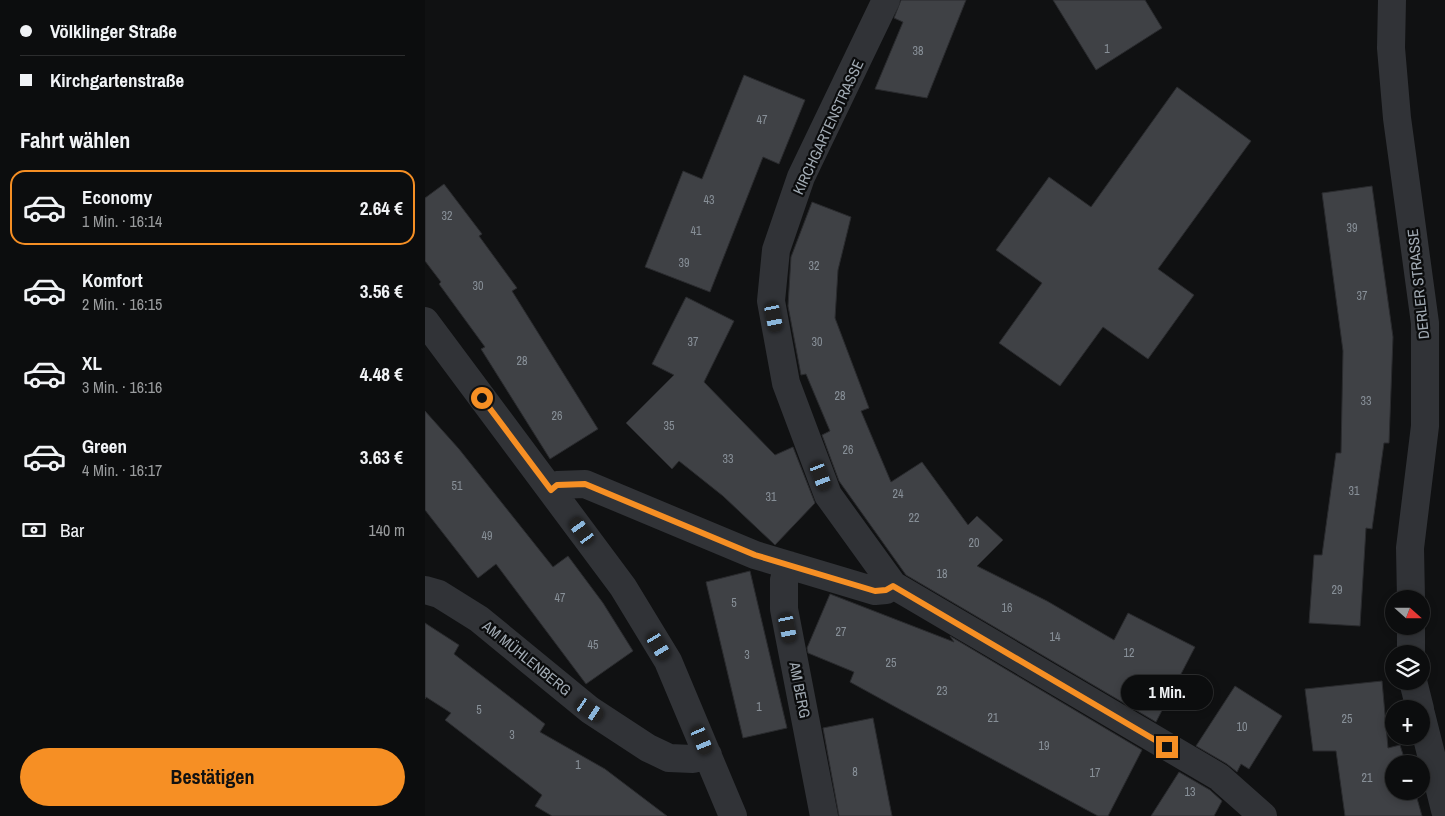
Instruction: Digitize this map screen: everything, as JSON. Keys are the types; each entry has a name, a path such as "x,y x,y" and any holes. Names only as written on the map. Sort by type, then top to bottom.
{"street":[{"name":"KIRCHGARTENSTRASSE","path":"886,0 882,13 801,177 776,250 771,301 786,383 828,495 893,586 1219,777 1263,816"},
{"name":"DERLER STRASSE","path":"1391,0 1391,48 1397,118 1425,323 1425,426 1410,548 1411,590"},
{"path":"425,321 623,587 668,661 733,816"},
{"path":"551,490 557,485 585,484 755,555 875,591 886,590 893,586"},
{"name":"AM BERG","path":"789,565 784,580 784,609 824,816"},
{"name":"AM MÜHLENBERG","path":"425,590 439,594 479,619 590,710 649,748 669,758 693,759 708,756"},
{"path":"1429,745 1445,810"}],"building":[{"path":"901,0 966,0 927,98 875,89 903,22 894,18"},
{"path":"1053,0 1145,0 1162,28 1096,70"},
{"path":"744,75 805,100 779,164 763,157 710,292 645,267 683,171 702,179"},
{"path":"1177,87 1251,141 1158,269 1194,295 1148,359 1103,327 1060,386 999,343 1042,283 996,250 1049,177 1091,207"},
{"path":"444,184 482,234 479,236 517,288 512,291 598,429 550,459 481,349 485,347 439,284 441,282 425,261 425,198"},
{"path":"1372,186 1393,337 1389,443 1384,443 1372,529 1366,528 1360,626 1309,623 1314,555 1322,555 1336,453 1341,453 1343,351 1322,193"},
{"path":"812,202 851,217 838,270 835,318 869,408 861,411 891,482 922,462 968,525 977,516 1003,540 977,566 1047,601 1114,640 1128,613 1195,647 1156,722 906,575 839,481 822,435 830,431 806,374 801,375 788,306 791,257"},
{"path":"686,297 734,321 704,382 775,455 793,447 815,503 775,545 723,496 679,461 672,469 626,423 674,375 652,364"},
{"path":"425,411 459,449 553,567 568,556 603,603 633,651 586,684 496,564 478,578 425,510"},
{"path":"750,571 787,728 743,738 706,582"},
{"path":"830,594 954,642 950,636 1142,750 1108,816 1098,816 901,710 850,682 854,672 808,653 807,648"},
{"path":"425,623 459,645 454,654 545,724 540,732 605,769 667,816 552,816 535,806 542,795 445,720 451,713 426,697 425,699"},
{"path":"1382,681 1385,745 1388,745 1388,748 1400,745 1403,755 1385,755 1385,800 1418,800 1422,816 1345,816 1336,751 1313,751 1305,689"},
{"path":"1235,686 1282,716 1249,769 1241,764 1237,772 1196,746"},
{"path":"873,718 892,816 839,816 823,728"},
{"path":"1179,772 1210,790 1222,801 1214,816 1151,816"}],"route":[{"path":"482,398 551,490 557,485 585,484 755,555 875,591 886,590 893,586 1167,747"}]}
